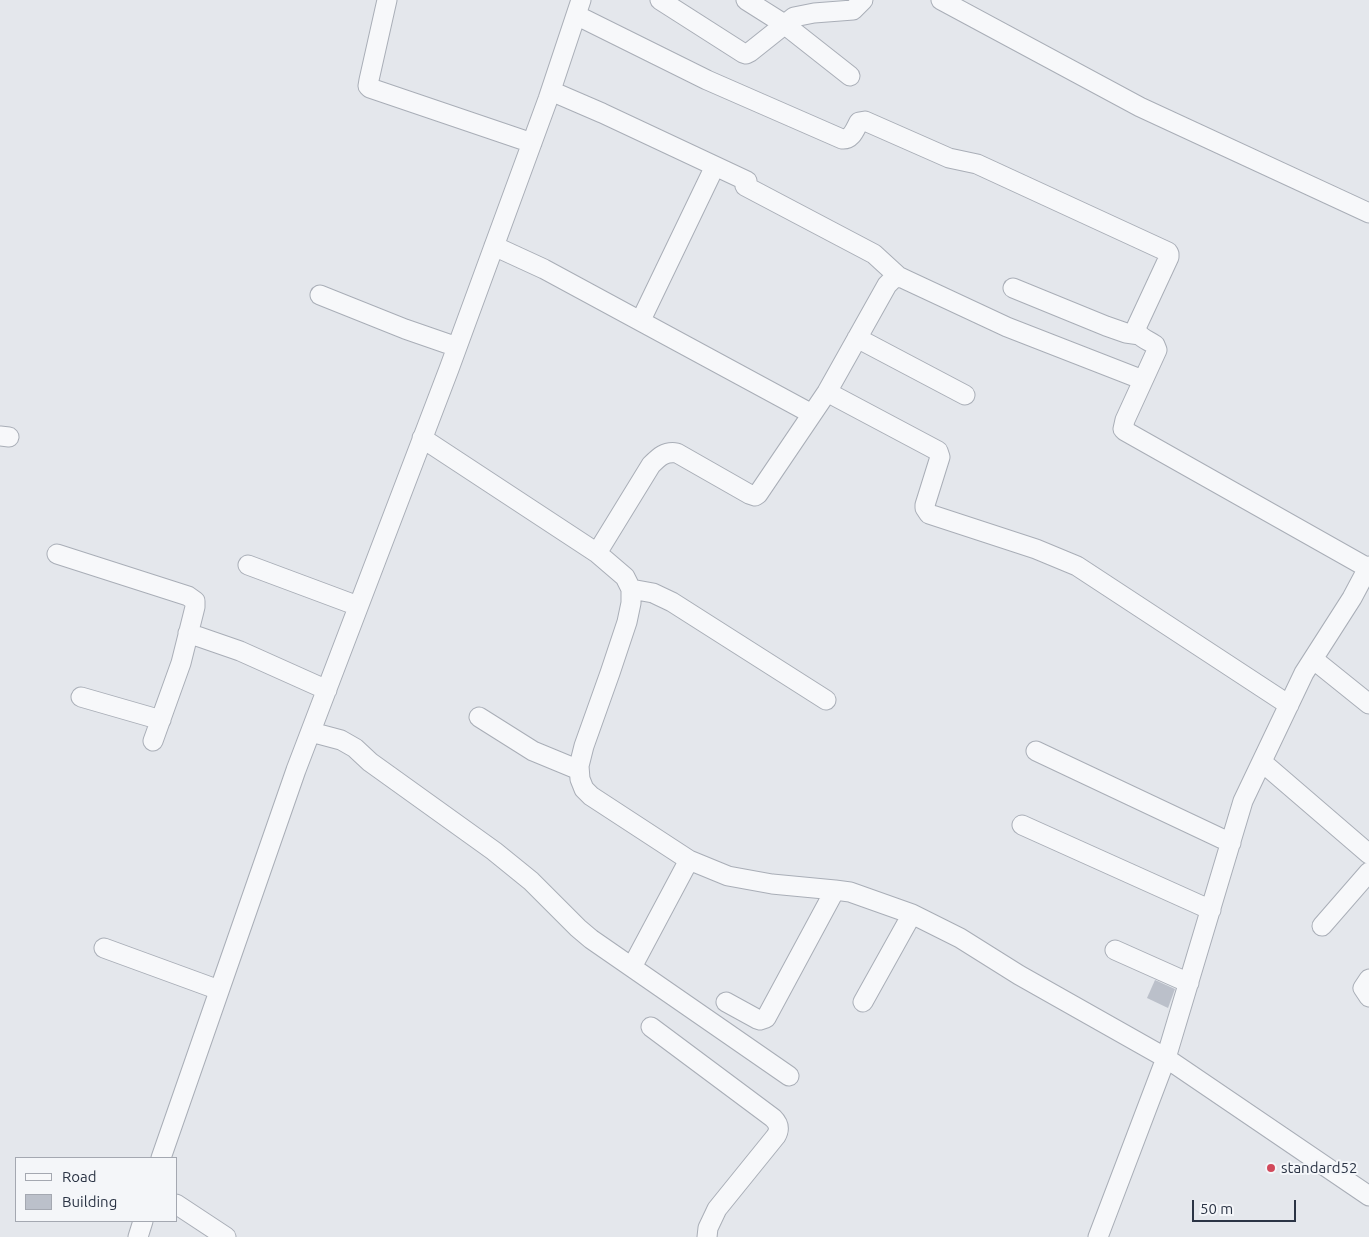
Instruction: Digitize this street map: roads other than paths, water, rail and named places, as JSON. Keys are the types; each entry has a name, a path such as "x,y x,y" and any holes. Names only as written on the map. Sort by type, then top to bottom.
{"street":[{"path":"387,0 369,80 368,86 370,88 532,143"},
{"path":"660,0 745,54 794,17 814,13 854,10 863,0"},
{"path":"746,0 784,24 850,76"},
{"path":"941,0 1140,107 1369,213"},
{"path":"161,1157 293,779 457,347 551,91 578,7 707,80 842,139 850,138 861,121 867,122 949,158 978,164 1166,251 1169,257 1137,324 1136,331 1157,348 1125,420 1125,431 1369,567 1352,598 1304,673 1243,801 1166,1058 1098,1237"},
{"path":"551,91 715,166 874,254 898,276 1007,327 1143,380"},
{"path":"641,320 715,166"},
{"path":"494,246 544,269 641,320 812,414"},
{"path":"597,553 651,465 664,454 670,452 677,453 755,496 758,494 827,392 890,281 898,276"},
{"path":"1013,288 1106,326 1126,333 1140,335"},
{"path":"320,295 405,329 457,347"},
{"path":"857,338 965,395"},
{"path":"827,392 938,451 940,458 925,505 928,514 1043,551 1077,566 1289,705"},
{"path":"422,438 597,553 625,577 630,589 631,603 627,622 584,746 579,770 584,789 591,796 689,860 728,876 772,884 850,892 912,914 960,938 1019,975 1166,1058 1367,1190"},
{"path":"57,554 191,597 195,601 181,663 153,741"},
{"path":"248,564 358,606"},
{"path":"630,589 653,593 672,602 826,700"},
{"path":"188,633 240,651 327,690"},
{"path":"1313,659 1369,704"},
{"path":"81,697 161,720"},
{"path":"479,717 533,751 579,770"},
{"path":"311,732 341,740 355,748 370,762 494,851 530,881 591,939 789,1076"},
{"path":"1036,751 1231,842"},
{"path":"1262,762 1369,854"},
{"path":"1022,825 1211,910"},
{"path":"632,967 689,860"},
{"path":"1322,926 1369,872"},
{"path":"726,1002 757,1019 766,1018 835,890"},
{"path":"863,1002 912,914"},
{"path":"104,948 220,990"},
{"path":"1115,950 1189,983"},
{"path":"1369,979 1364,988 1369,997"},
{"path":"651,1027 773,1118 779,1126 776,1136 717,1209 708,1228 707,1237"},
{"path":"178,1205 226,1237"},
{"path":"138,1237 143,1222"}],"place":[{"name":"standard52","path":"1271,1168"}]}
